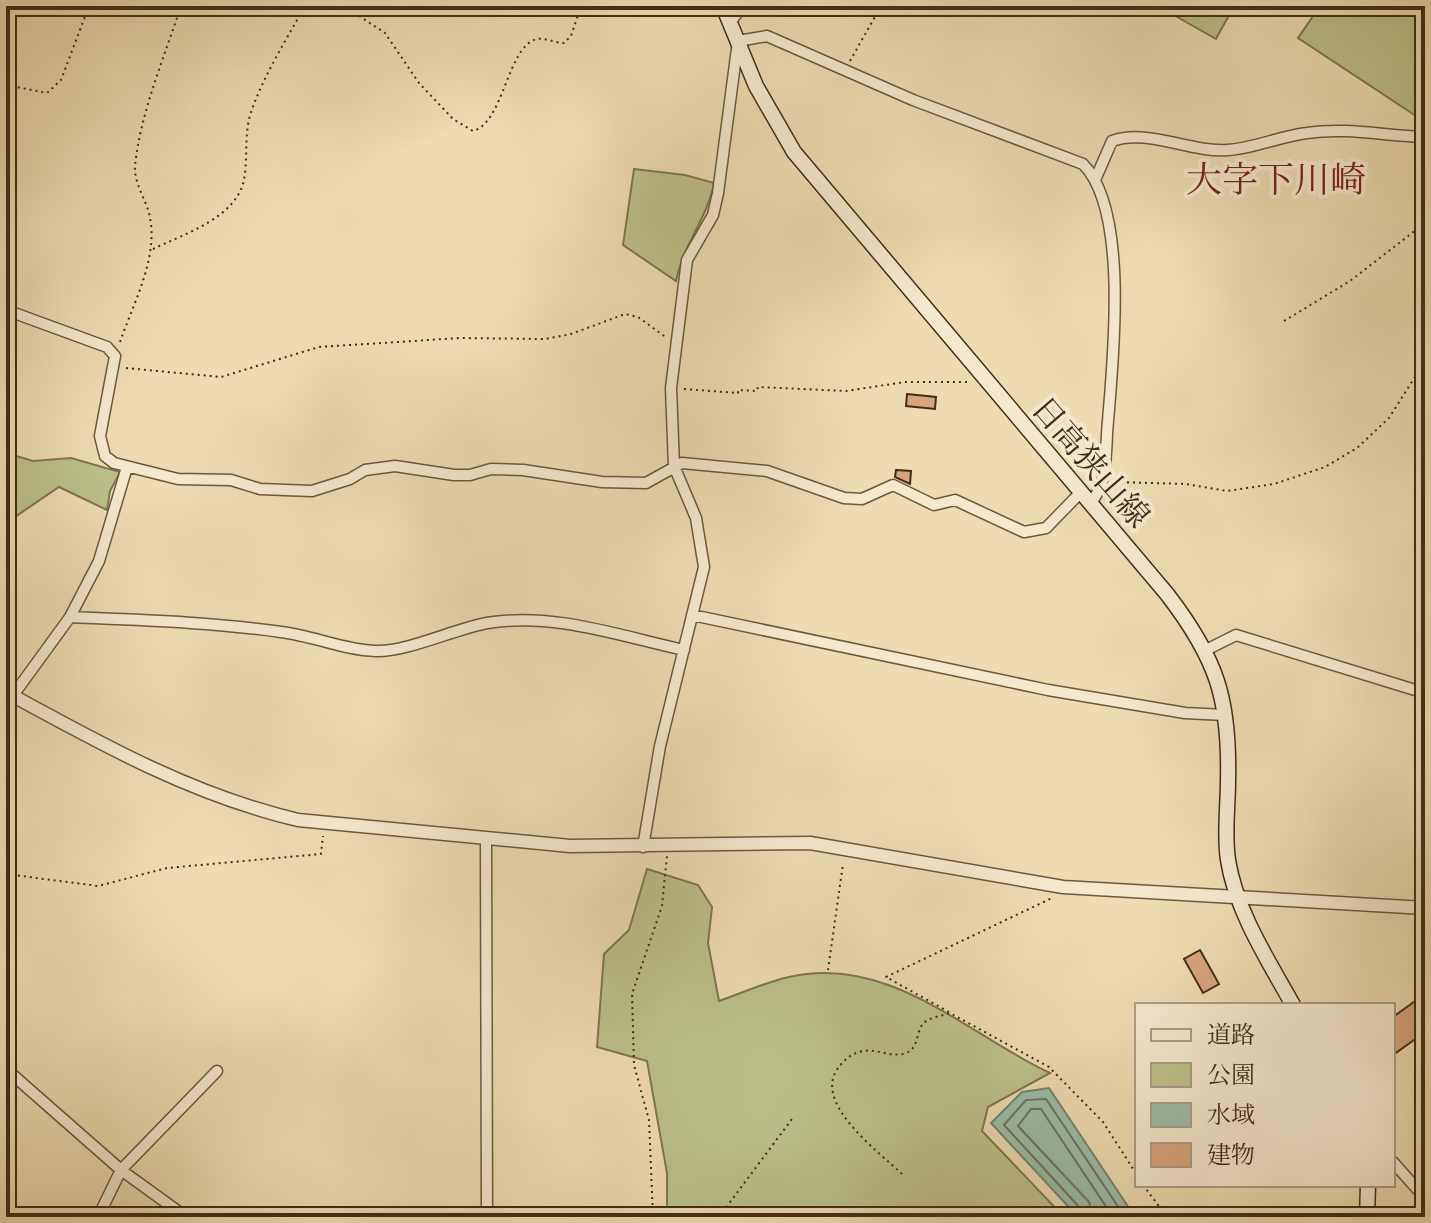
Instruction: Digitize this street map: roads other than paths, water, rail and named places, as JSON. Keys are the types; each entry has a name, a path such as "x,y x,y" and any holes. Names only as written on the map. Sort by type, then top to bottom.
{"main road":[{"name":"日高狭山線","path":"723,6 761,97 794,152 1167,594 1206,650 1215,669 1225,715 1228,859 1240,900 1292,1003"},
{"path":"1367,1217 1368,1187"}],"street":[{"path":"730,23 742,6"},
{"path":"643,847 660,746 704,567 696,518 674,466 671,388 687,260 713,215 718,193 738,41 767,36 845,71 1083,164 1095,180 1115,277 1113,354 1102,482 1091,504"},
{"path":"1095,180 1112,141 1128,136 1201,150 1230,150 1306,133 1344,130 1425,137"},
{"path":"6,310 98,341 114,360 100,444 105,456 127,467 192,481 231,480 260,489 312,491 377,467 470,475 491,469 523,470 602,482 646,483 682,463 767,471 844,498 862,499 893,485 934,505 955,500 1024,532 1046,528 1081,492"},
{"path":"127,467 99,561 70,617 8,698 181,783 256,810 324,823 486,838 643,847 763,843 846,847 1007,880 1063,887 1240,900 1425,908"},
{"path":"692,615 1048,690 1185,713 1225,715"},
{"path":"70,617 202,622 285,632 353,649 384,651 488,623 549,620 684,650"},
{"path":"1206,650 1236,635 1425,693"},
{"path":"486,838 487,1217"},
{"path":"6,1069 121,1170 186,1217"},
{"path":"98,1217 121,1170 217,1071"},
{"path":"1395,1164 1425,1198"}],"water":[{"path":"1049,1088 1135,1217 1078,1217 991,1123 1022,1092"}],"district":[{"name":"大字下川崎","path":"1276,179"}]}
